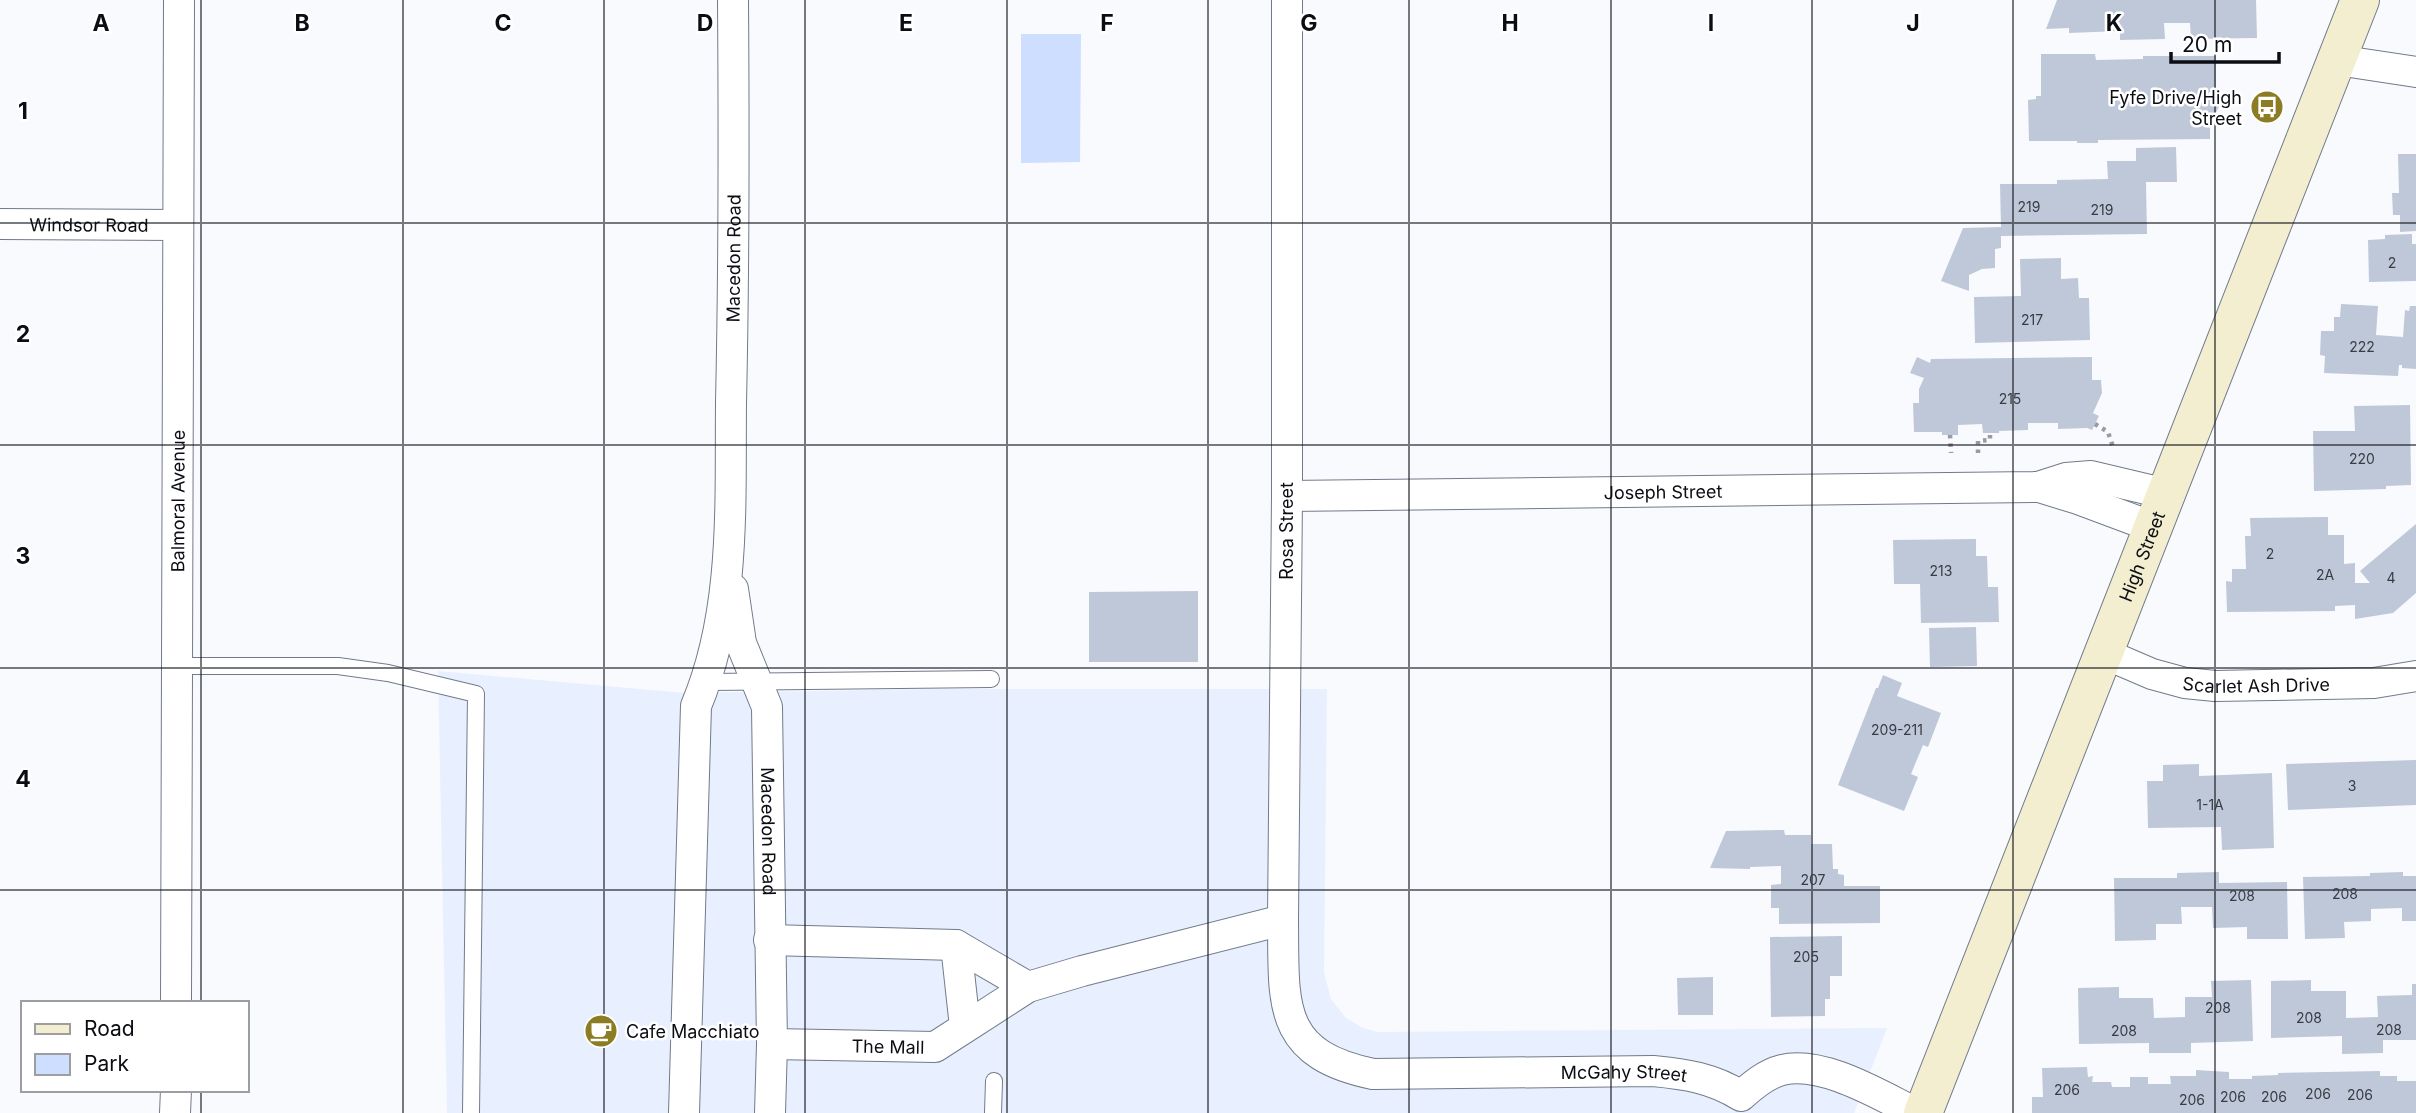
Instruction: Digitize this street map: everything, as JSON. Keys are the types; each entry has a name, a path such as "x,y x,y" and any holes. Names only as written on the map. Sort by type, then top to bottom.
{"main road":[{"name":"High Street","path":"1923,1113 2360,0"}],"street":[{"name":"Balmoral Avenue","path":"176,1001 179,0"},
{"name":"Macedon Road","path":"684,1113 696,706 717,645 729,558 734,235 733,0"},
{"name":"Rosa Street","path":"1287,0 1284,984 1288,1012 1297,1032 1315,1053"},
{"path":"2337,60 2416,72"},
{"name":"Windsor Road","path":"0,224 178,225"},
{"name":"Joseph Street","path":"1287,496 2038,487 2077,499 2160,510"},
{"name":"Macedon Road","path":"729,558 741,642 767,707 772,1044 770,1113"},
{"name":"Scarlet Ash Drive","path":"2104,653 2152,674 2185,683 2374,683 2416,676"},
{"name":"The Mall","path":"772,1044 935,1047 1028,987 1283,920"},
{"path":"769,940 956,945 1028,987"},
{"path":"956,945 965,1027"},
{"name":"McGahy Street","path":"1315,1053 1347,1069 1373,1074 1640,1071 1686,1074 1714,1082 1745,1102 1756,1082 1783,1070 1805,1069 1832,1074 1916,1113"},
{"path":"175,1113 176,1092"}],"lane":[{"path":"177,666 338,666 388,673 476,694 471,1113"},
{"path":"706,682 991,679"},
{"path":"993,1113 994,1082"}],"path":[{"path":"2095,424 2108,432 2113,449"},
{"path":"1978,450 1978,440 1990,440 1990,433"},
{"path":"1950,435 1951,453"}],"shaded area":[{"path":"438,671 685,693 938,689 1327,689 1324,972 1331,999 1346,1018 1363,1028 1378,1032 1887,1028 1854,1113 447,1113"}],"green space":[{"path":"1021,34 1081,34 1080,162 1021,163"}],"building":[{"path":"2057,0 2256,0 2257,38 2191,39 2190,23 2164,23 2165,39 2120,40 2120,31 2069,33 2069,28 2046,29"},
{"path":"2041,54 2095,54 2096,60 2143,59 2143,56 2216,56 2216,92 2209,92 2209,98 2221,103 2213,118 2210,117 2210,139 2098,140 2098,143 2029,141 2028,100 2041,96"},
{"path":"2176,147 2177,182 2146,182 2147,234 2001,236 2001,248 1995,249 1995,268 1982,269 1969,275 1969,291 1941,281 1963,228 2001,227 2000,184 2057,184 2057,180 2108,179 2107,161 2136,161 2136,148"},
{"path":"2398,154 2416,154 2416,231 2400,232 2400,215 2393,215 2392,193 2399,193"},
{"path":"2412,234 2412,244 2416,244 2416,281 2369,282 2368,240 2385,239 2385,235"},
{"path":"2061,258 2061,279 2078,278 2079,298 2089,298 2090,340 1975,343 1974,297 2021,296 2020,259"},
{"path":"2341,304 2378,306 2376,335 2403,337 2405,310 2409,311 2410,306 2416,306 2416,369 2402,368 2402,365 2399,365 2398,376 2324,373 2325,356 2320,355 2321,331 2334,331 2334,317 2340,317"},
{"path":"1917,357 1930,363 1931,359 2092,357 2092,380 2101,380 2102,393 2093,413 2099,416 2092,430 2058,429 2058,423 2028,423 2028,430 1999,433 1983,433 1982,424 1958,425 1958,435 1914,432 1913,403 1919,403 1919,389 1924,378 1910,373"},
{"path":"2410,405 2411,485 2386,486 2386,489 2314,491 2313,431 2355,431 2354,406"},
{"path":"2328,517 2328,535 2344,535 2344,564 2355,563 2355,583 2370,583 2360,571 2416,524 2416,593 2393,613 2355,619 2355,605 2335,606 2335,611 2227,612 2226,581 2232,582 2232,569 2246,569 2245,536 2251,536 2250,518"},
{"path":"1976,539 1976,556 1987,556 1988,587 1998,587 1999,622 1921,623 1920,584 1894,584 1893,540"},
{"path":"1198,591 1198,662 1089,662 1089,592"},
{"path":"1976,627 1977,666 1930,667 1929,628"},
{"path":"1883,675 1902,683 1897,696 1941,713 1928,747 1923,745 1911,774 1918,777 1904,811 1838,785"},
{"path":"2416,760 2416,805 2288,810 2286,764"},
{"path":"2199,764 2199,776 2272,773 2274,848 2222,850 2221,827 2148,828 2147,781 2163,781 2163,765"},
{"path":"1784,830 1785,835 1811,835 1811,844 1832,844 1833,869 1838,869 1838,874 1844,875 1844,886 1880,886 1880,923 1779,924 1779,908 1771,908 1771,885 1781,884 1781,866 1750,869 1710,868 1726,831"},
{"path":"2219,872 2219,883 2287,882 2288,939 2247,939 2247,927 2213,928 2212,907 2181,907 2182,924 2156,924 2156,940 2115,941 2114,878 2177,878 2177,873"},
{"path":"2403,872 2403,876 2416,876 2416,921 2402,921 2402,908 2371,909 2371,921 2344,922 2345,938 2305,939 2303,877 2370,876 2370,873"},
{"path":"1842,936 1842,976 1830,976 1830,999 1825,999 1825,1016 1771,1017 1770,937"},
{"path":"1713,977 1713,1015 1678,1015 1677,978"},
{"path":"2251,980 2253,1041 2191,1043 2191,1053 2149,1053 2149,1043 2079,1044 2078,988 2119,987 2119,998 2153,998 2154,1018 2185,1017 2185,997 2212,997 2211,981"},
{"path":"2311,980 2311,991 2346,991 2346,1018 2378,1017 2377,996 2412,995 2412,984 2416,984 2416,1040 2383,1040 2383,1053 2342,1054 2342,1036 2271,1038 2271,981"},
{"path":"2087,1067 2088,1077 2093,1076 2092,1082 2111,1082 2112,1087 2130,1087 2130,1077 2148,1077 2148,1084 2171,1084 2170,1076 2196,1076 2196,1070 2229,1072 2229,1079 2252,1079 2252,1076 2278,1073 2380,1071 2380,1076 2397,1076 2397,1081 2416,1081 2416,1113 2032,1113 2032,1097 2043,1097 2042,1068"}],"place":[{"name":"Fyfe Drive/High Street","path":"2267,107"},
{"name":"Cafe Macchiato","path":"601,1031"}]}
